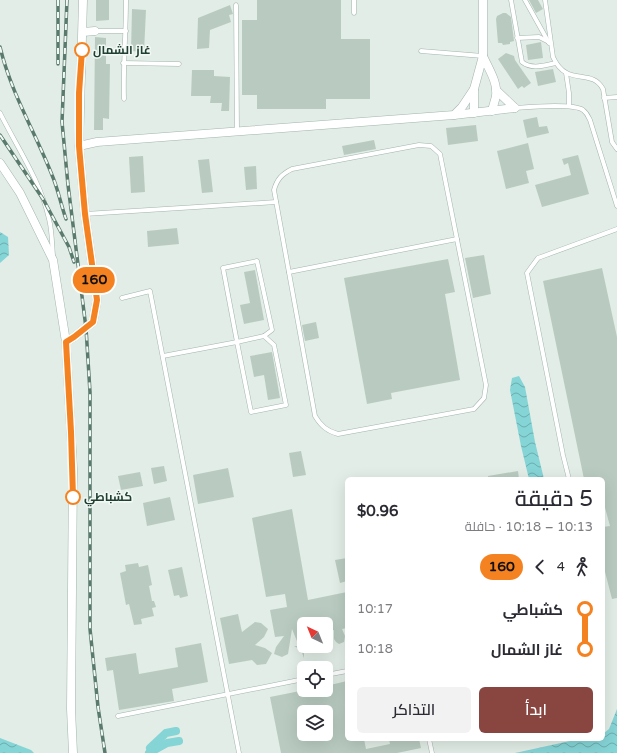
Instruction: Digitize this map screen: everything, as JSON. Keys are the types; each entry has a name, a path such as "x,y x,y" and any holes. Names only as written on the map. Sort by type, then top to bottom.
{"street":[{"path":"66,342 93,322 97,300 85,214 79,146 79,93 83,32 83,0"},
{"path":"474,113 474,89 483,56 483,0"},
{"path":"83,32 95,32"},
{"path":"483,56 495,83 496,96 492,111"},
{"path":"454,115 462,107 474,89"},
{"path":"496,90 515,108"},
{"path":"79,146 97,142 454,115 515,108"},
{"path":"0,163 20,193 53,260 66,342 73,470 71,709 73,753"}],"lane":[{"path":"124,99 123,63 126,31 126,0"},
{"path":"354,0 354,13"},
{"path":"511,0 522,62 526,66 531,67 556,62"},
{"path":"525,0 549,43 556,62 566,73 572,76 597,80 603,89 612,142 617,149"},
{"path":"545,0 553,52"},
{"path":"236,5 237,131"},
{"path":"95,32 126,31"},
{"path":"517,38 539,37 549,43"},
{"path":"421,51 483,56"},
{"path":"123,63 179,64"},
{"path":"566,73 569,106"},
{"path":"604,98 617,96"},
{"path":"515,108 569,106 582,109 587,114 617,206"},
{"path":"0,113 28,165 43,199 49,218 52,235 53,260"},
{"path":"419,144 431,146 440,154 486,385 484,398 474,409 338,434 329,432 320,424 315,416 276,202 274,190 277,181 283,173 292,169 419,144"},
{"path":"85,214 276,202"},
{"path":"568,477 527,273 538,258 617,229"},
{"path":"289,272 457,239"},
{"path":"163,356 237,342 264,336 272,330 257,261 223,268 237,342 251,412 286,405 274,345 264,336"},
{"path":"122,298 150,291 239,753"},
{"path":"333,674 345,671"},
{"path":"118,716 297,680"},
{"path":"429,741 432,753"}],"water":[{"path":"0,232 8,237 9,255 0,263"},
{"path":"519,376 525,387 535,442 544,477 529,477 510,390 512,378"},
{"path":"617,709 617,753 515,753 570,741 605,741 605,732 609,729"},
{"path":"0,738 31,750 34,753 0,753"}],"building":[{"path":"96,0 109,0 109,20 96,21"},
{"path":"257,0 341,0 341,39 370,39 370,99 326,99 326,109 257,109 257,95 242,95 242,20 257,20"},
{"path":"529,0 538,0 543,9 536,13"},
{"path":"230,5 233,14 229,15 231,22 210,30 209,48 197,49 198,18"},
{"path":"132,9 146,10 144,52 131,51"},
{"path":"506,13 511,17 514,41 510,42 510,44 503,45 502,43 498,43 496,19 497,16"},
{"path":"95,37 106,38 106,64 110,64 109,119 103,118 103,130 94,130"},
{"path":"541,42 543,58 528,60 526,45"},
{"path":"506,53 514,56 515,60 531,83 524,88 522,86 518,89 498,59"},
{"path":"553,69 556,82 538,86 535,72"},
{"path":"192,70 214,70 214,76 230,77 229,111 221,111 222,103 210,103 211,96 191,96"},
{"path":"537,117 539,127 547,126 549,133 527,138 523,120"},
{"path":"476,125 478,141 448,145 446,128"},
{"path":"374,140 376,149 344,155 342,146"},
{"path":"528,143 534,169 526,171 529,183 506,189 497,151"},
{"path":"578,155 589,194 542,207 535,185 571,175 568,163 564,165 562,159"},
{"path":"143,156 145,192 131,193 129,157"},
{"path":"209,159 213,192 202,193 198,160"},
{"path":"256,166 257,189 246,190 244,167"},
{"path":"177,228 179,244 148,247 147,231"},
{"path":"484,255 491,294 473,298 465,258"},
{"path":"448,259 455,292 445,294 460,380 391,393 392,399 367,404 344,278"},
{"path":"602,268 617,337 617,598 612,599 605,572 605,527 610,526 605,508 605,477 584,477 543,281"},
{"path":"255,270 264,320 244,324 240,305 250,303 244,272"},
{"path":"316,322 319,338 305,341 302,325"},
{"path":"272,352 280,398 268,400 264,375 254,377 250,356"},
{"path":"301,451 306,475 293,477 289,453"},
{"path":"164,466 167,481 154,484 151,468"},
{"path":"228,468 234,497 198,504 193,475"},
{"path":"518,471 519,477 488,477"},
{"path":"140,472 143,486 121,490 118,476"},
{"path":"170,497 175,520 147,526 143,503"},
{"path":"292,509 308,600 345,592 345,628 342,629 345,636 344,642 339,644 334,639 333,617 297,617 297,641 292,629 288,654 282,657 274,654 276,647 284,636 275,637 270,610 287,607 285,594 266,597 252,518"},
{"path":"345,558 345,582 340,583 335,560"},
{"path":"138,563 139,567 148,565 152,585 149,586 152,601 154,601 156,607 152,608 154,616 141,619 142,624 134,625 129,604 126,605 120,573 126,571 125,565"},
{"path":"182,567 188,596 180,598 179,595 174,596 168,570"},
{"path":"238,614 242,632 255,622 261,623 268,629 264,637 255,645 265,648 272,653 266,664 257,665 252,660 229,664 220,618"},
{"path":"201,643 208,682 172,689 174,701 119,710 113,670 107,671 105,658 136,653 139,674 178,667 175,648"},
{"path":"345,681 345,741 364,741 366,749 390,744 389,741 419,741 421,748 397,753 281,753 270,697 297,692 297,697 333,697 333,684"}],"waterway":[{"path":"150,748 166,733 176,731"},
{"path":"149,753 167,743 179,741"}],"railway":[{"path":"58,0 58,64"},
{"path":"67,0 62,122 68,185 86,328 90,392 90,629 98,707 105,753"},
{"path":"0,47 10,80 54,180 66,219"},
{"path":"0,135 43,199 69,247 74,262"}],"bus line":[{"name":"160","path":"73,497 70,392 66,342 93,322 97,300 85,214 79,146 79,93 82,50"}],"place":[{"name":"غاز الشمال","path":"82,50"},
{"name":"كشباطي","path":"73,497"}]}
